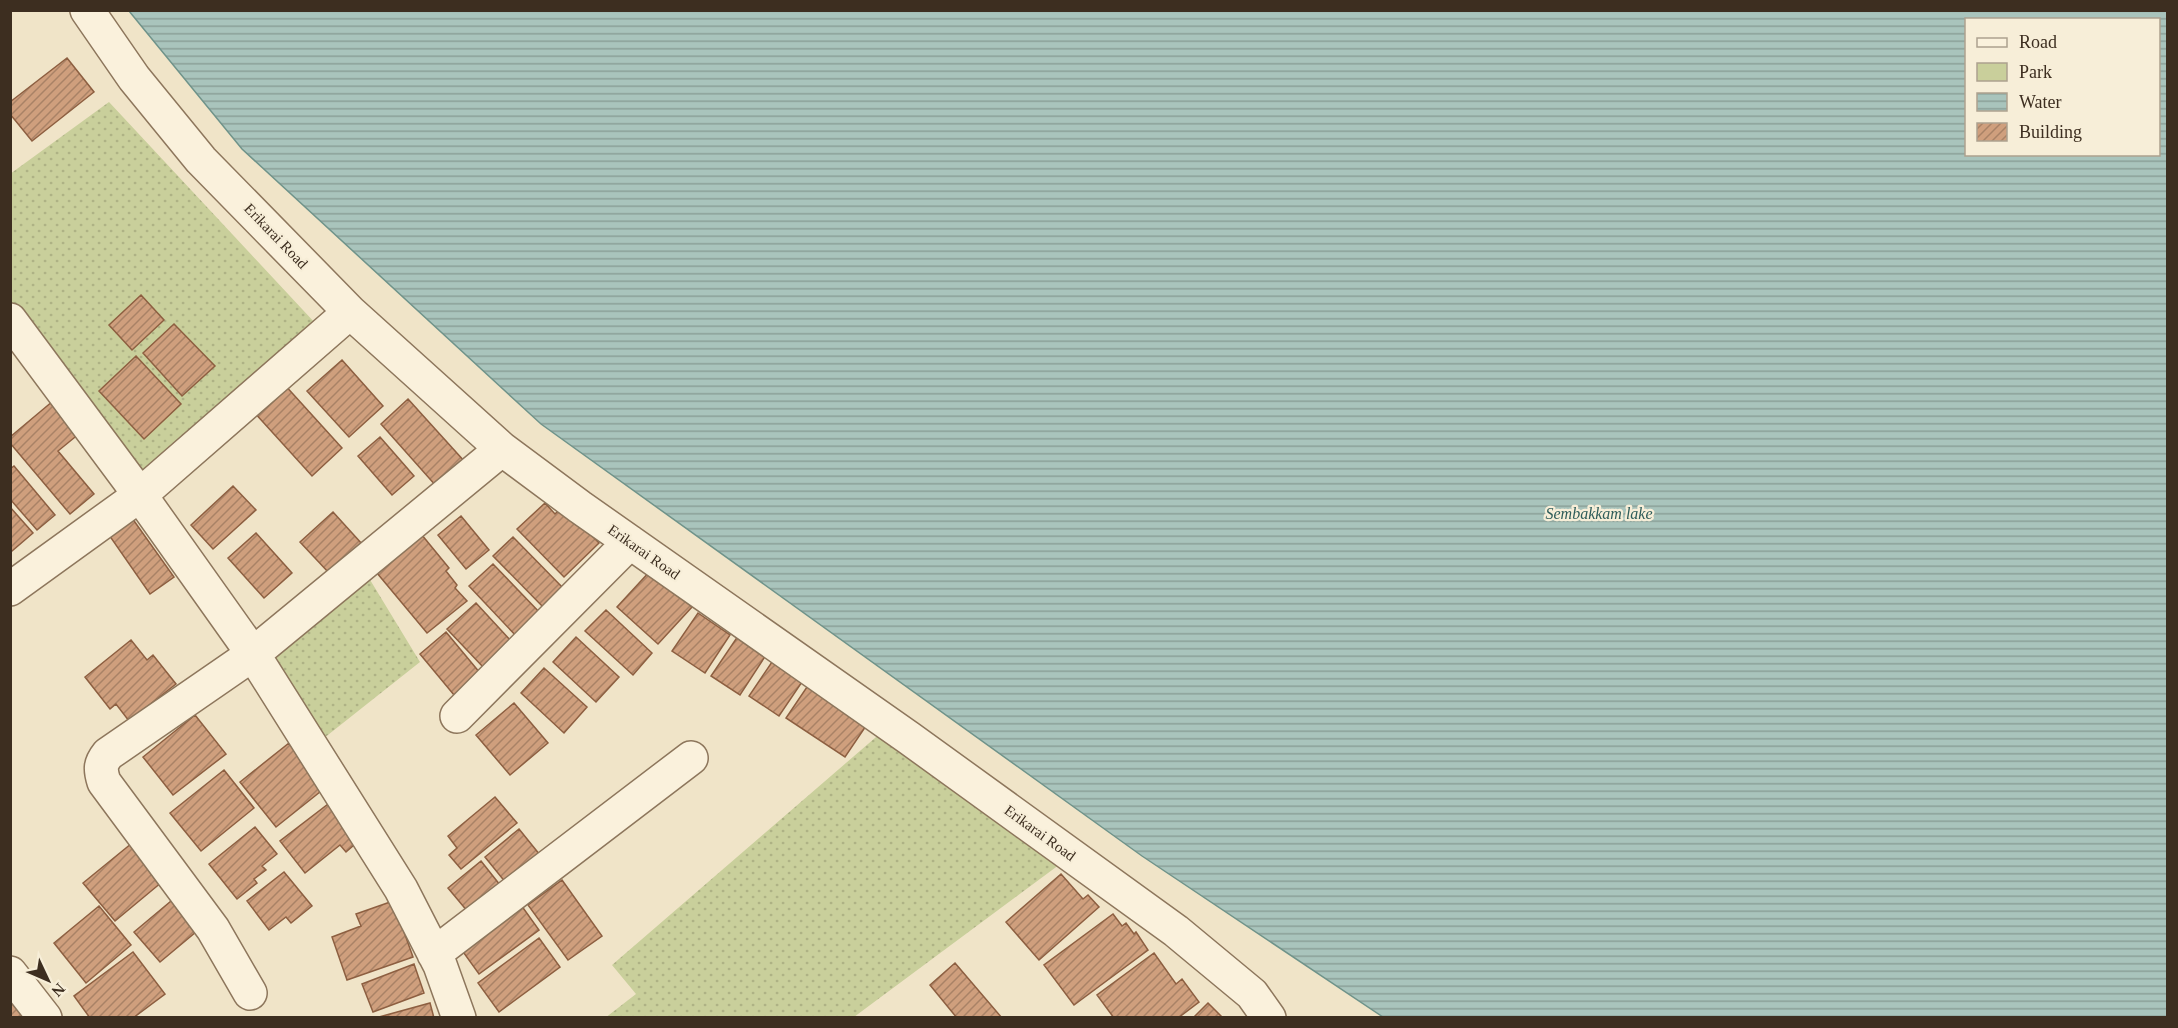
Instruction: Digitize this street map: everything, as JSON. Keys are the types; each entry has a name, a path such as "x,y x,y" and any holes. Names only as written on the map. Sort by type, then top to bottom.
{"street":[{"name":"Erikarai Road","path":"87,10 134,78 201,160 350,312 502,449 1176,931 1252,994 1269,1017"},
{"path":"10,589 141,495 350,312"},
{"path":"10,320 141,495 254,654 401,889 434,954 459,1017"},
{"path":"250,993 213,929 104,782 100,768 101,762 108,754 254,654 502,449"},
{"path":"457,716 630,542"},
{"path":"434,954 691,758"},
{"path":"10,973 45,1017"}],"green space":[{"path":"109,102 316,324 140,495 11,301 10,174"},
{"path":"361,565 420,662 319,742 259,663"},
{"path":"890,725 1071,856 854,1017 605,1018 636,994 612,965"}],"water":[{"name":"Sembakkam lake","path":"129,11 2167,11 2167,1017 1383,1017 1142,856 541,424 242,149"}],"building":[{"path":"67,58 94,92 32,141 10,114 10,102"},
{"path":"141,295 164,320 132,350 109,325"},
{"path":"174,324 215,366 182,396 143,353"},
{"path":"136,356 181,404 144,439 99,391"},
{"path":"342,360 383,406 349,437 307,391"},
{"path":"283,383 342,448 312,476 253,411"},
{"path":"408,399 465,462 437,487 381,424"},
{"path":"53,401 80,433 58,451 94,494 70,514 10,443 10,437"},
{"path":"380,437 414,476 392,495 358,456"},
{"path":"14,466 55,515 37,530 10,499 10,469"},
{"path":"233,486 256,510 213,549 191,525"},
{"path":"545,503 555,514 563,506 599,543 564,577 517,529"},
{"path":"10,507 33,533 12,551 10,549"},
{"path":"333,512 362,544 329,573 300,542"},
{"path":"461,516 489,550 466,569 438,535"},
{"path":"132,518 174,577 150,594 109,535"},
{"path":"417,529 449,568 446,571 457,585 455,588 467,601 427,633 372,567"},
{"path":"256,533 292,573 264,598 228,558"},
{"path":"513,537 564,589 544,608 493,556"},
{"path":"493,564 542,615 518,638 469,586"},
{"path":"651,570 692,607 658,644 617,607"},
{"path":"476,603 511,641 483,667 447,629"},
{"path":"606,610 652,653 633,675 585,631"},
{"path":"698,613 730,635 705,673 672,651"},
{"path":"446,632 480,673 454,695 420,654"},
{"path":"738,636 766,655 740,695 711,676"},
{"path":"576,637 619,677 596,702 553,662"},
{"path":"131,640 147,660 153,655 176,684 129,721 116,704 110,709 85,677"},
{"path":"774,659 804,679 779,716 749,696"},
{"path":"544,668 587,707 564,733 521,693"},
{"path":"809,684 868,723 845,757 786,718"},
{"path":"514,703 548,743 510,775 476,735"},
{"path":"195,715 226,754 173,795 143,757"},
{"path":"289,743 325,788 276,827 240,782"},
{"path":"224,770 254,808 201,851 170,813"},
{"path":"495,797 517,823 461,869 449,855 457,848 448,836"},
{"path":"332,801 361,839 346,852 340,845 305,873 280,841"},
{"path":"255,827 277,854 262,866 266,870 254,879 257,883 237,899 209,864"},
{"path":"519,829 540,855 506,883 485,857"},
{"path":"137,839 168,877 115,921 83,883"},
{"path":"481,861 500,885 468,912 448,888"},
{"path":"284,872 312,906 291,923 286,917 269,930 247,901"},
{"path":"1061,874 1083,899 1088,895 1099,907 1039,960 1006,922"},
{"path":"562,880 602,936 568,960 528,905"},
{"path":"177,896 202,927 160,962 134,932"},
{"path":"393,901 413,957 347,980 332,937 361,926 356,914"},
{"path":"521,905 539,930 479,974 461,949"},
{"path":"99,906 131,945 86,983 54,943"},
{"path":"1113,914 1122,926 1126,923 1134,934 1136,932 1148,950 1074,1005 1044,965"},
{"path":"539,938 560,967 499,1012 478,983"},
{"path":"133,952 165,994 133,1018 90,1018 74,996"},
{"path":"1154,953 1176,984 1182,979 1199,1002 1178,1018 1114,1018 1097,995"},
{"path":"955,963 1002,1018 957,1018 930,985"},
{"path":"414,964 424,993 373,1012 362,984"},
{"path":"10,998 30,1018 10,1018"},
{"path":"430,1003 434,1018 379,1017"},
{"path":"1208,1003 1223,1018 1193,1018"}]}
